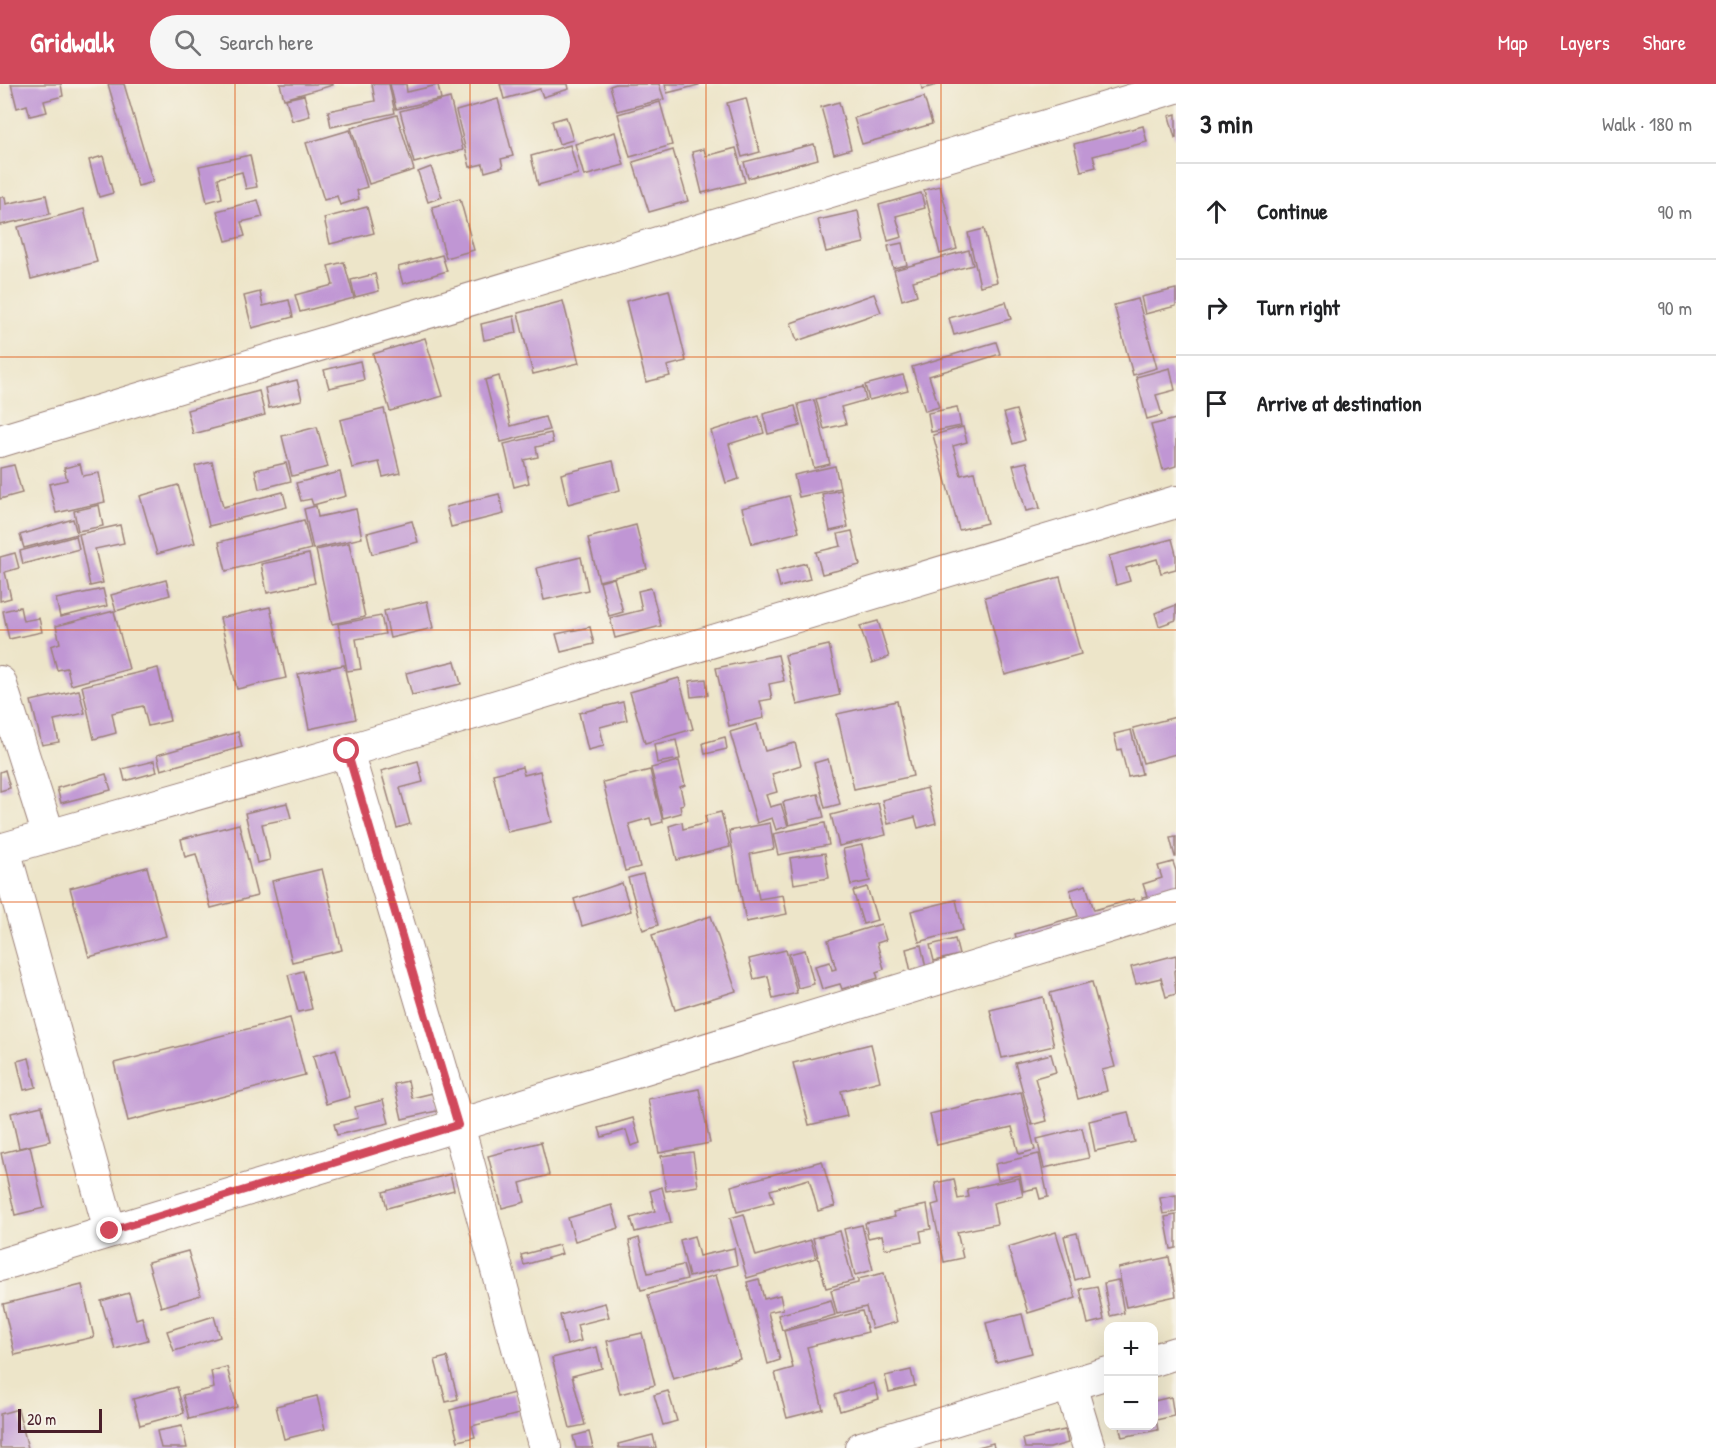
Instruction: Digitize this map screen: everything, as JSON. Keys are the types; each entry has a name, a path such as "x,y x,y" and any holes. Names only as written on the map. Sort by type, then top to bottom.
{"street":[{"path":"0,441 1176,87"},
{"path":"110,1231 2,850 347,751 1176,502"},
{"path":"0,682 49,836"},
{"path":"347,751 458,1125 546,1448"},
{"path":"0,1265 1176,906"},
{"path":"1158,1359 1176,1353"},
{"path":"861,1448 1104,1374"},
{"path":"1070,1385 1089,1448"}],"building":[{"path":"11,84 61,84 63,96 44,101 47,112 30,116 27,105 17,108"},
{"path":"108,84 124,84 153,182 138,186"},
{"path":"280,84 333,84 333,85 284,99"},
{"path":"372,84 389,84 395,113 331,127 328,111 375,101"},
{"path":"390,84 406,84 407,92 438,85 441,99 396,109"},
{"path":"500,84 568,84 569,89 543,97 540,89 504,99"},
{"path":"659,84 664,99 617,111 610,86"},
{"path":"665,84 699,84 699,85 667,93"},
{"path":"921,84 937,84 937,85 922,89"},
{"path":"304,95 310,116 292,121 286,99"},
{"path":"924,97 932,124 862,144 854,118"},
{"path":"450,98 463,150 414,163 400,111"},
{"path":"746,98 760,152 742,157 727,103"},
{"path":"498,99 513,156 501,159 503,167 485,172 483,164 470,167 456,111"},
{"path":"660,102 672,145 630,157 618,114"},
{"path":"839,102 851,149 834,154 821,107"},
{"path":"1176,114 1176,138 1175,138 1169,116"},
{"path":"397,115 414,170 369,184 351,128"},
{"path":"566,117 573,140 559,144 552,121"},
{"path":"1143,126 1147,142 1093,156 1096,167 1081,171 1074,144"},
{"path":"350,130 367,187 357,190 359,199 340,205 337,196 324,200 306,143"},
{"path":"615,132 624,165 584,176 575,144"},
{"path":"814,144 818,159 748,178 744,162"},
{"path":"570,145 578,174 538,185 531,156"},
{"path":"736,148 745,182 702,193 692,152 704,149 706,156"},
{"path":"673,150 688,201 649,212 633,162"},
{"path":"250,155 257,187 246,189 242,172 218,178 222,198 207,202 199,166"},
{"path":"103,156 113,193 99,197 89,160"},
{"path":"431,167 442,197 428,202 418,172"},
{"path":"940,186 957,249 940,254 924,190"},
{"path":"921,193 925,208 896,216 902,237 888,241 879,205"},
{"path":"46,195 50,214 0,225 0,197 5,197 6,204"},
{"path":"460,199 474,250 446,258 432,207"},
{"path":"258,200 263,217 241,222 245,236 226,241 217,211"},
{"path":"367,207 374,233 330,244 324,218"},
{"path":"84,209 97,262 31,279 18,227"},
{"path":"858,211 864,243 826,252 818,220"},
{"path":"984,229 997,282 980,286 968,233"},
{"path":"902,243 907,265 893,268 888,246"},
{"path":"969,250 973,265 913,281 917,295 902,300 894,270"},
{"path":"442,255 447,271 403,284 398,267"},
{"path":"344,262 354,298 300,312 295,295 333,285 328,266"},
{"path":"375,274 379,291 355,297 351,280"},
{"path":"1176,289 1176,306 1145,314 1141,297"},
{"path":"669,290 686,361 667,366 670,376 646,382 626,301"},
{"path":"260,292 263,306 289,300 293,317 252,328 244,296"},
{"path":"874,294 881,312 797,341 791,323"},
{"path":"1138,299 1157,368 1133,375 1114,305"},
{"path":"563,301 579,363 533,374 518,313"},
{"path":"1006,302 1011,319 954,335 949,318"},
{"path":"514,316 517,333 484,340 481,324"},
{"path":"425,338 443,396 390,411 373,354"},
{"path":"996,342 1000,354 929,376 939,407 925,411 912,367"},
{"path":"360,361 364,380 329,388 324,370"},
{"path":"1170,368 1175,390 1156,395 1162,415 1147,419 1136,377"},
{"path":"903,375 908,390 869,400 865,385"},
{"path":"499,376 511,426 545,417 549,430 501,442 485,380"},
{"path":"297,380 302,400 269,408 265,388"},
{"path":"863,387 866,400 841,407 846,424 824,429 816,399"},
{"path":"259,391 265,415 193,434 187,410"},
{"path":"814,400 830,464 814,468 798,404"},
{"path":"795,406 800,426 768,434 763,414"},
{"path":"957,407 961,426 931,432 928,413"},
{"path":"384,409 400,473 383,477 379,462 352,468 340,420"},
{"path":"1016,410 1025,440 1013,444 1004,413"},
{"path":"759,416 764,433 729,444 739,479 726,483 711,431"},
{"path":"1176,419 1176,466 1163,470 1151,425"},
{"path":"317,427 328,467 292,476 282,436"},
{"path":"963,427 967,442 953,446 961,475 974,472 987,523 959,530 933,435"},
{"path":"551,433 553,443 536,447 538,457 524,460 529,483 514,487 504,444"},
{"path":"613,461 620,490 568,504 561,474"},
{"path":"212,462 223,507 283,492 287,507 209,526 195,466"},
{"path":"1027,462 1040,508 1026,511 1013,465"},
{"path":"286,463 291,481 259,489 255,470"},
{"path":"80,464 83,476 99,473 105,502 56,513 49,484 67,480 64,468"},
{"path":"14,465 22,493 0,499 0,468"},
{"path":"835,466 840,488 799,497 794,475"},
{"path":"340,472 346,496 313,505 311,499 301,501 296,483"},
{"path":"178,485 195,543 157,554 140,496"},
{"path":"841,490 848,527 830,531 822,494"},
{"path":"499,494 504,514 451,527 446,507"},
{"path":"789,496 799,532 752,544 742,508"},
{"path":"99,505 103,526 78,531 74,511"},
{"path":"316,506 318,517 356,509 362,538 313,549 304,509"},
{"path":"73,519 77,534 24,548 20,535"},
{"path":"304,520 311,549 226,571 219,542"},
{"path":"412,521 418,542 372,554 367,533"},
{"path":"120,525 124,543 95,549 103,583 90,586 79,534"},
{"path":"636,525 647,569 599,581 588,538"},
{"path":"852,531 860,565 822,574 816,552 841,546 838,534"},
{"path":"76,536 79,549 23,564 20,551"},
{"path":"1172,539 1176,554 1176,569 1161,573 1157,559 1126,568 1130,581 1116,585 1109,556"},
{"path":"349,543 365,617 332,624 316,550"},
{"path":"15,553 19,568 5,572 11,598 0,601 0,557"},
{"path":"309,554 315,583 267,593 261,564"},
{"path":"581,557 588,590 544,600 537,568"},
{"path":"806,563 810,579 780,587 776,571"},
{"path":"1060,577 1081,654 1005,675 985,597"},
{"path":"614,578 623,612 609,616 600,582"},
{"path":"166,580 170,595 116,611 111,595"},
{"path":"651,588 661,626 615,638 610,618 642,610 638,591"},
{"path":"103,589 107,606 60,617 56,599"},
{"path":"427,601 433,628 390,638 384,611"},
{"path":"1176,605 1176,620 1159,626 1155,613"},
{"path":"20,607 23,621 39,618 42,632 9,639 3,611"},
{"path":"270,607 286,678 237,689 220,618"},
{"path":"114,611 129,669 71,685 67,668 57,670 51,646 60,643 56,626"},
{"path":"381,616 385,634 356,639 361,669 347,671 338,624"},
{"path":"878,621 889,657 872,663 860,626"},
{"path":"590,627 594,644 561,652 556,634"},
{"path":"829,645 840,695 797,705 785,655"},
{"path":"778,655 784,681 769,684 772,699 760,701 764,718 729,726 716,668"},
{"path":"455,661 461,684 412,695 406,673"},
{"path":"344,665 356,719 309,729 298,674"},
{"path":"158,668 170,721 148,726 143,706 112,713 116,733 94,739 82,686"},
{"path":"679,678 693,729 645,743 630,692"},
{"path":"706,679 708,695 691,697 689,681"},
{"path":"79,690 85,713 54,720 59,742 42,745 31,701"},
{"path":"897,701 913,776 854,789 837,714"},
{"path":"623,702 627,720 600,727 604,746 588,750 579,713"},
{"path":"1176,717 1176,754 1143,763 1133,728"},
{"path":"757,724 765,751 795,743 801,765 772,774 777,792 766,795 770,807 781,804 788,826 776,830 772,818 757,823 730,732"},
{"path":"1131,730 1142,774 1128,777 1121,749 1118,750 1114,734"},
{"path":"238,732 242,747 161,770 157,755"},
{"path":"725,737 727,749 705,754 703,743"},
{"path":"676,740 680,759 657,763 654,744"},
{"path":"828,759 840,804 825,808 814,763"},
{"path":"154,761 157,772 125,781 122,769"},
{"path":"418,761 423,782 400,788 410,824 397,828 381,771"},
{"path":"679,761 685,785 680,787 684,804 680,805 681,813 663,818 651,768"},
{"path":"522,767 524,775 540,771 552,822 507,832 493,774"},
{"path":"5,770 10,788 0,791 0,772"},
{"path":"650,770 663,822 652,825 650,818 629,824 640,867 625,871 603,782"},
{"path":"106,774 111,790 61,803 57,788"},
{"path":"927,788 936,823 918,828 915,817 888,824 882,800"},
{"path":"818,794 824,817 789,825 783,802"},
{"path":"287,803 291,818 262,824 270,860 257,863 245,813"},
{"path":"878,803 886,835 839,846 831,815"},
{"path":"721,812 730,847 677,860 669,826 682,822 683,829 707,823 705,816"},
{"path":"770,823 774,849 750,854 759,899 783,895 787,914 746,922 729,831"},
{"path":"825,823 829,845 778,855 773,834"},
{"path":"239,824 257,896 211,908 196,854 185,857 181,839"},
{"path":"1176,837 1176,857 1175,857 1170,838"},
{"path":"862,845 870,881 851,885 843,849"},
{"path":"825,853 829,878 794,884 790,858"},
{"path":"1173,862 1176,871 1176,895 1144,904 1142,897 1147,896 1143,884 1162,878 1158,866"},
{"path":"147,867 166,936 89,957 70,888"},
{"path":"322,869 342,950 292,962 272,881"},
{"path":"643,874 658,925 643,930 628,878"},
{"path":"622,883 631,911 582,926 574,899"},
{"path":"1086,885 1094,910 1134,899 1139,914 1020,949 1015,934 1078,916 1070,890"},
{"path":"867,887 877,920 863,924 853,891"},
{"path":"956,900 963,930 919,942 911,911"},
{"path":"711,916 736,991 675,1010 652,935"},
{"path":"881,924 886,940 877,943 884,969 876,972 878,978 842,989 840,984 822,989 815,966 830,962 832,970 836,969 828,940"},
{"path":"955,939 959,955 934,961 930,945"},
{"path":"921,945 926,968 911,972 906,949"},
{"path":"786,950 797,993 773,999 768,976 754,979 749,959"},
{"path":"805,950 814,984 798,988 789,954"},
{"path":"1176,955 1176,970 1174,971 1176,994 1166,997 1161,978 1136,984 1131,967"},
{"path":"303,971 312,1009 298,1012 288,975"},
{"path":"1092,982 1115,1067 1102,1070 1107,1091 1078,1099 1050,993"},
{"path":"1043,997 1054,1046 1002,1058 990,1010"},
{"path":"290,1018 305,1075 128,1121 114,1063"},
{"path":"871,1044 880,1081 841,1091 847,1116 809,1125 793,1063"},
{"path":"336,1049 350,1097 326,1104 313,1056"},
{"path":"1051,1054 1056,1072 1035,1078 1047,1121 1032,1125 1015,1063"},
{"path":"29,1058 36,1087 24,1090 17,1061"},
{"path":"408,1081 412,1098 437,1092 441,1110 402,1119 394,1084"},
{"path":"699,1089 710,1143 659,1153 648,1099"},
{"path":"1021,1092 1035,1150 1019,1154 1012,1127 937,1145 930,1114"},
{"path":"383,1100 389,1123 337,1135 334,1124 358,1118 355,1107"},
{"path":"42,1106 50,1141 19,1148 11,1113"},
{"path":"1128,1112 1135,1142 1095,1151 1089,1121"},
{"path":"633,1118 640,1143 631,1146 626,1130 602,1137 599,1128"},
{"path":"1082,1128 1089,1158 1044,1168 1037,1139"},
{"path":"541,1142 549,1175 520,1183 525,1202 502,1208 488,1156"},
{"path":"30,1146 44,1208 15,1215 1,1153"},
{"path":"693,1152 698,1186 666,1191 661,1156"},
{"path":"1039,1154 1048,1197 1040,1199 1037,1188 1023,1191 1020,1175 998,1180 995,1164"},
{"path":"822,1161 835,1206 818,1211 809,1179 770,1190 774,1202 737,1212 731,1186"},
{"path":"450,1174 454,1190 387,1208 383,1192"},
{"path":"1019,1178 1023,1196 993,1203 997,1224 957,1232 963,1258 944,1262 932,1205 939,1203 935,1183 954,1179 958,1199 969,1197 967,1189"},
{"path":"662,1187 671,1223 635,1232 631,1218 655,1211 650,1191"},
{"path":"1176,1195 1176,1212 1163,1214 1160,1198"},
{"path":"612,1205 619,1228 575,1241 568,1218"},
{"path":"927,1205 931,1229 920,1231 922,1242 885,1249 882,1235 868,1238 865,1223 895,1217 893,1212"},
{"path":"744,1214 756,1256 811,1240 816,1258 747,1278 730,1218"},
{"path":"1176,1215 1176,1248 1171,1249 1165,1217"},
{"path":"862,1225 873,1270 855,1275 844,1229"},
{"path":"840,1231 853,1281 826,1288 813,1238"},
{"path":"1056,1232 1076,1298 1028,1313 1008,1247"},
{"path":"1077,1233 1088,1276 1075,1280 1064,1236"},
{"path":"694,1236 699,1256 734,1248 737,1265 689,1277 680,1240"},
{"path":"639,1238 648,1273 683,1265 687,1279 641,1290 629,1241"},
{"path":"559,1245 562,1254 524,1265 521,1255"},
{"path":"188,1251 201,1295 161,1307 148,1262"},
{"path":"1169,1257 1176,1296 1126,1307 1118,1268"},
{"path":"884,1273 897,1322 872,1329 866,1307 837,1314 831,1290 858,1283 858,1279"},
{"path":"716,1275 740,1359 673,1379 648,1295"},
{"path":"759,1279 764,1299 780,1295 783,1309 768,1312 780,1360 768,1364 747,1282"},
{"path":"1118,1280 1124,1313 1110,1316 1104,1283"},
{"path":"82,1285 94,1337 15,1355 3,1304"},
{"path":"1097,1286 1104,1320 1088,1324 1080,1289"},
{"path":"129,1293 136,1319 142,1317 148,1340 115,1349 101,1301"},
{"path":"831,1300 835,1315 782,1330 778,1315"},
{"path":"605,1303 609,1317 577,1325 581,1341 567,1345 560,1315"},
{"path":"862,1311 868,1332 807,1347 823,1409 787,1418 775,1373 793,1368 784,1331"},
{"path":"1022,1314 1032,1353 996,1362 986,1323"},
{"path":"214,1316 220,1337 174,1351 167,1331"},
{"path":"642,1333 655,1385 620,1394 607,1341"},
{"path":"597,1347 602,1368 572,1376 585,1425 570,1428 552,1358"},
{"path":"447,1357 458,1399 446,1402 435,1360"},
{"path":"227,1367 237,1407 189,1419 183,1395 214,1388 211,1371"},
{"path":"911,1370 915,1386 889,1392 885,1376"},
{"path":"874,1383 879,1399 840,1411 835,1395"},
{"path":"177,1387 184,1413 140,1425 133,1399"},
{"path":"668,1391 677,1421 663,1425 654,1395"},
{"path":"514,1393 519,1414 472,1426 475,1437 458,1441 450,1410"},
{"path":"317,1396 325,1429 284,1439 276,1406"},
{"path":"1171,1397 1174,1416 1158,1420 1158,1400"},
{"path":"18,1409 28,1448 0,1448 0,1414"},
{"path":"182,1426 187,1448 161,1448 157,1431"},
{"path":"1065,1430 1068,1443 1050,1448 1025,1448 1023,1439"},
{"path":"1120,1430 1158,1430 1122,1437"},
{"path":"589,1432 593,1448 576,1448 573,1436"},
{"path":"653,1435 656,1448 619,1448 618,1444"},
{"path":"993,1443 994,1448 978,1448 978,1447"}],"route":[{"path":"110,1231 458,1125 347,751"}]}
